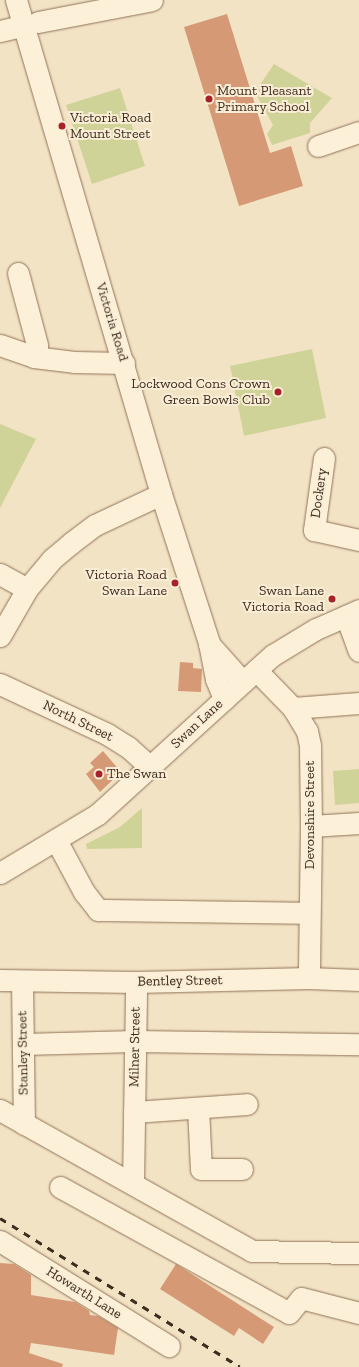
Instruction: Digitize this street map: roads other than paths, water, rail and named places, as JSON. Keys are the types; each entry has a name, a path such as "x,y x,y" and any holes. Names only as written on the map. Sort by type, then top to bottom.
{"street":[{"name":"Victoria Road","path":"16,0 30,24 161,494 209,643 216,679 224,699"},
{"path":"0,31 152,0"},
{"path":"318,146 359,132"},
{"path":"18,274 38,345 37,357"},
{"path":"0,345 37,357 74,362 124,363"},
{"name":"Dockery","path":"324,458 314,530 359,540"},
{"path":"0,636 26,589 52,559 95,525 161,494"},
{"path":"0,574 26,589"},
{"path":"352,613 359,651"},
{"name":"Swan Lane","path":"0,873 98,814 273,655 316,629 352,613"},
{"name":"Victoria Road","path":"209,643 250,676"},
{"name":"Devonshire Street","path":"250,676 293,708 307,731 310,745 311,826 309,978"},
{"name":"North Street","path":"0,684 107,734 128,747 150,767"},
{"path":"293,708 359,703"},
{"path":"311,826 359,823"},
{"path":"56,840 84,892 98,910 310,913"},
{"name":"Bentley Street","path":"0,980 22,982 136,982 309,978 359,980"},
{"name":"Stanley Street","path":"22,982 24,1124"},
{"name":"Milner Street","path":"133,1184 136,982"},
{"path":"23,1044 135,1042 359,1044"},
{"path":"134,1112 247,1104"},
{"path":"198,1108 201,1169 242,1168"},
{"path":"0,1110 252,1251 359,1252"},
{"path":"60,1187 289,1313 301,1298 359,1313"},
{"name":"Howarth Lane","path":"0,1241 169,1346"}],"railway":[{"path":"0,1218 240,1367"}],"place":[{"name":"Mount Pleasant Primary School","path":"209,99"},
{"name":"Victoria Road Mount Street","path":"62,126"},
{"name":"Lockwood Cons Crown Green Bowls Club","path":"278,392"},
{"name":"Victoria Road Swan Lane","path":"175,583"},
{"name":"Swan Lane Victoria Road","path":"332,599"},
{"name":"The Swan","path":"99,774"}]}
